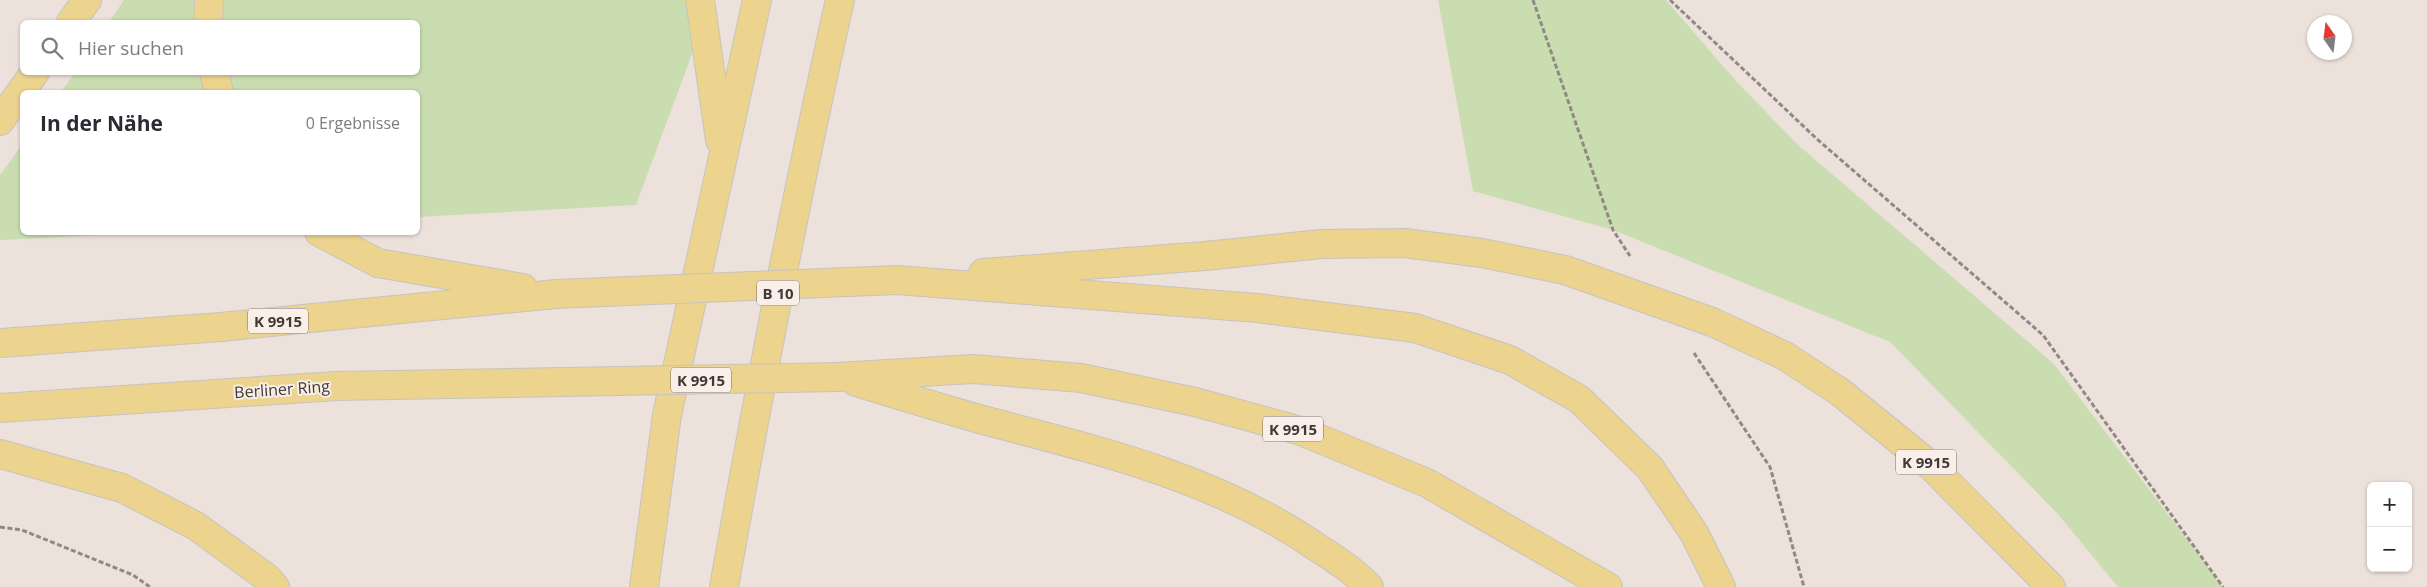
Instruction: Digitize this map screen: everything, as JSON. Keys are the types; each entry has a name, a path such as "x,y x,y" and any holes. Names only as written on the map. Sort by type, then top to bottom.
{"highway":[{"path":"72,20 87,0"},
{"path":"208,20 209,0"},
{"path":"700,0 723,158"},
{"path":"644,587 667,415 757,0"},
{"name":"B 10","path":"724,587 754,416 801,173 840,0"},
{"path":"23,90 34,75"},
{"path":"215,75 218,90"},
{"path":"0,121 20,94"},
{"path":"325,235 378,263 556,294"},
{"name":"K 9915","path":"0,343 221,327 556,294 897,280 1206,256 1322,244 1404,243 1482,253 1565,270 1712,322 1785,356 1840,392 1930,465 2051,587"},
{"path":"897,280 1257,308 1415,328 1510,360 1579,399 1650,468 1694,533 1721,587"},
{"name":"K 9915","path":"837,377 973,369 1081,378 1195,402 1301,431 1427,483 1596,580"},
{"path":"837,377 981,419 1104,451 1202,484 1280,522 1356,572 1369,587"},
{"name":"Berliner Ring","path":"0,408 336,386 837,377"},
{"path":"0,454 122,488 196,526 266,578 274,587"}],"path":[{"path":"1670,0 1818,140 2043,335 2223,587"},
{"path":"0,527 22,530 50,541 133,575 150,587"}],"green space":[{"path":"124,0 712,0 636,205 420,217 420,90 62,90 74,75 420,75 420,20 110,20"},
{"path":"1438,0 1666,0 1736,81 1798,145 2054,364 2223,587 2118,587 2057,513 1890,342 1613,230 1473,191"},
{"path":"20,148 20,235 103,235 0,240 0,175"}]}
